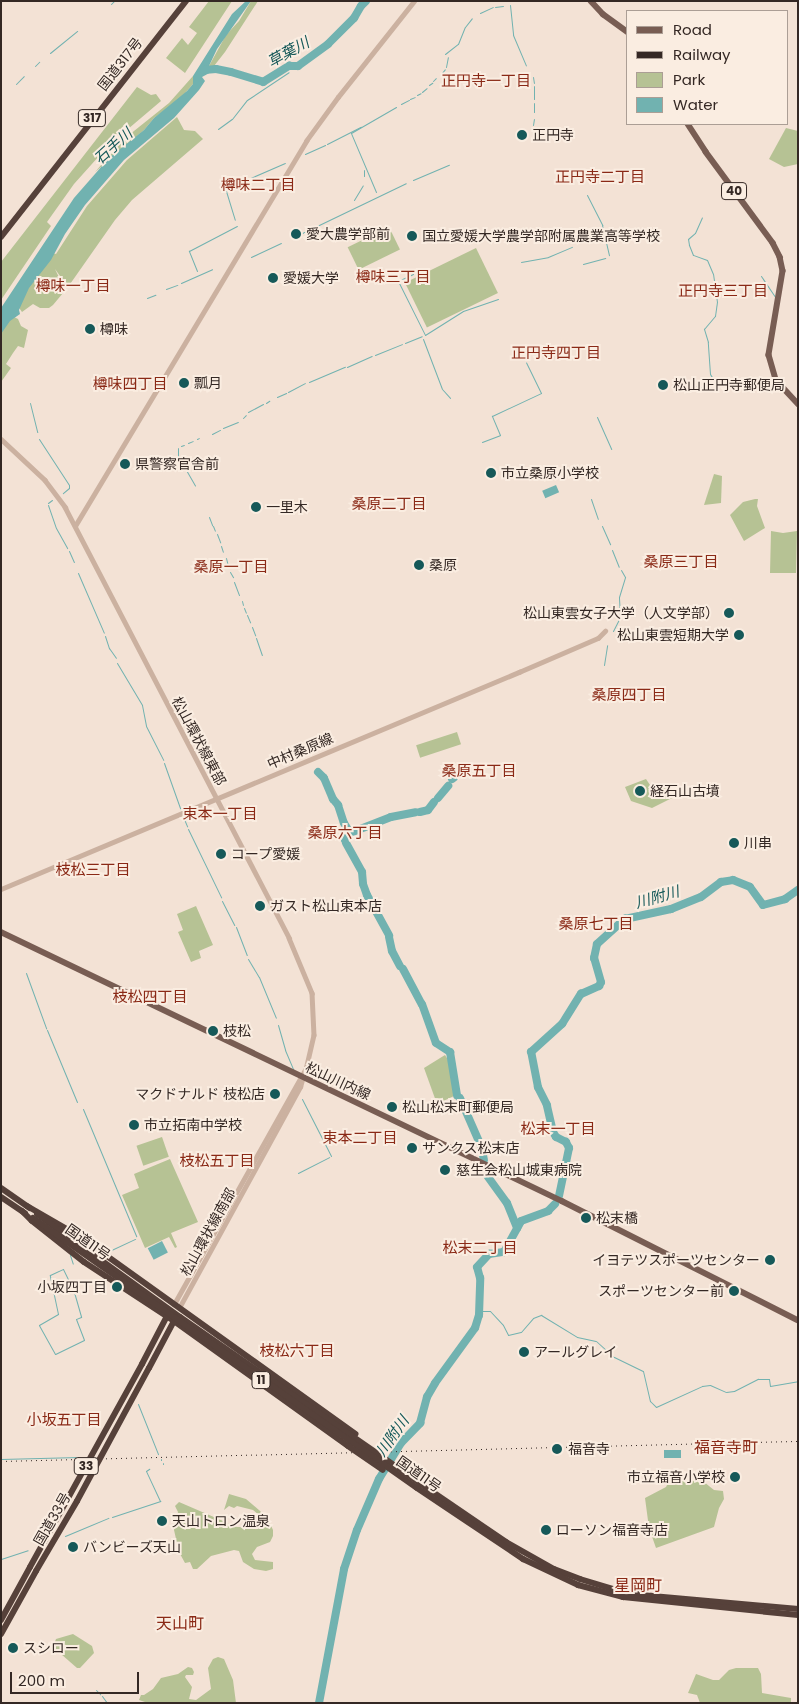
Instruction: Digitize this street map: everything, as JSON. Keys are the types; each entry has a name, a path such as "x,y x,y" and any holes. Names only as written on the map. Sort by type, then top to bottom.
{"highway":[{"name":"国道317号","path":"1,237 186,1"},
{"name":"国道11号","path":"1,1188 35,1216 419,1486 551,1574 608,1594 673,1604 798,1615"},
{"name":"国道11号","path":"1,1197 79,1236 176,1307"},
{"name":"国道11号","path":"24,1208 32,1221 84,1262 174,1321"},
{"name":"国道33号","path":"1,1620 77,1501 145,1366 167,1317 176,1307"},
{"name":"国道33号","path":"145,1366 174,1321 176,1307"},
{"name":"11","path":"176,1307 412,1474 419,1486"},
{"name":"11","path":"174,1321 348,1446 405,1483 419,1486"},
{"name":"国道11号","path":"499,1541 560,1571 612,1588 652,1596 798,1609"},
{"name":"国道33号","path":"1,1634 33,1569"}],"main road":[{"path":"591,1 603,14 626,31"},
{"name":"40","path":"689,125 706,152 774,243 780,257 783,271 769,355 776,380 798,404"},
{"name":"松山川内線","path":"1,932 302,1078 562,1201 798,1320"}],"street":[{"path":"75,526 310,134 414,1"},
{"name":"松山環状線東部","path":"1,439 45,480 75,526 289,938 309,984 314,1004 314,1035 311,1052 302,1078"},
{"name":"中村桑原線","path":"1,890 587,643 606,631"},
{"name":"松山環状線南部","path":"176,1307 302,1078"}],"green space":[{"path":"209,1 232,1 185,73 166,58 182,38 188,45 197,33 189,27"},
{"path":"251,1 258,1 225,52 214,66 209,66 226,35 239,21"},
{"path":"193,76 193,84 180,99 154,118 144,130 95,172 124,139 169,103"},
{"path":"137,87 151,95 156,94 161,101 108,146 74,184 47,222 51,226 1,300 1,262"},
{"path":"177,117 184,130 195,131 203,139 132,200 115,220 68,287 55,269 64,288 63,293 53,305 49,308 40,308 33,304 22,312 15,302 52,253 56,254 87,206 127,160"},
{"path":"786,128 798,131 798,164 784,167 769,159"},
{"path":"389,227 400,249 359,270 348,247"},
{"path":"476,248 498,293 427,328 405,283"},
{"path":"10,315 18,319 21,326 28,330 24,348 18,346 13,353 6,364 11,368 1,382 1,327"},
{"path":"714,474 722,476 721,503 704,505"},
{"path":"758,499 757,506 765,528 744,541 730,515 743,502"},
{"path":"771,531 783,533 797,531 796,573 770,573"},
{"path":"457,732 461,744 420,758 416,745"},
{"path":"646,779 654,791 668,785 674,797 652,808 631,801 625,787"},
{"path":"196,906 213,945 199,951 201,958 191,962 178,932 183,930 177,914"},
{"path":"445,1055 450,1063 454,1096 437,1104 424,1068"},
{"path":"162,1137 169,1157 143,1166 136,1146"},
{"path":"170,1159 198,1222 171,1233 177,1247 175,1248 169,1237 145,1248 122,1195 139,1188 134,1174"},
{"path":"670,1479 704,1482 714,1490 723,1491 724,1499 719,1508 714,1527 656,1548 649,1528 645,1498 666,1487"},
{"path":"229,1494 246,1499 267,1517 273,1530 273,1536 270,1542 257,1547 252,1554 255,1560 273,1562 273,1569 266,1571 254,1569 243,1562 239,1551 234,1550 211,1556 197,1569 193,1569 190,1562 185,1563 179,1552 174,1530 178,1512 175,1506 179,1502 237,1527 267,1527 266,1521 253,1510 229,1506 224,1510"},
{"path":"73,1634 92,1646 94,1653 80,1668 77,1668 53,1647 56,1639"},
{"path":"218,1657 224,1659 233,1680 236,1703 148,1703 139,1700 141,1695 153,1689 161,1678 178,1674 188,1667 192,1668 194,1672 193,1675 186,1675 185,1677 192,1687 189,1699 196,1700 211,1689 208,1668 213,1659"},
{"path":"736,1668 758,1668 761,1674 762,1693 791,1698 791,1703 700,1703 697,1695 688,1693 696,1674 713,1680 719,1680 729,1670"}],"water":[{"path":"246,1 251,1 217,49 209,66 214,66 213,71 202,77 205,81 199,90 174,118 124,160 85,205 65,234 51,260 29,288 19,310 20,314 10,321 1,334 1,308 74,198 109,158 144,130 154,118 187,91 193,84 193,76 232,14"},
{"path":"556,485 559,492 545,498 542,491"},
{"path":"162,1241 168,1253 154,1260 148,1248"},
{"path":"664,1450 681,1450 681,1458 664,1458"}],"waterway":[{"path":"111,4 114,1"},
{"name":"草葉川","path":"204,70 216,69 231,72 263,82 289,66 298,66 328,44 354,18 366,1"},
{"path":"510,5 513,35 526,65"},
{"path":"495,7 503,6"},
{"path":"480,13 493,7"},
{"path":"445,54 458,44 465,27 472,18"},
{"path":"50,53 77,31"},
{"path":"446,67 448,57"},
{"path":"35,66 39,62"},
{"path":"441,74 445,69"},
{"path":"218,129 232,119 247,100 289,72"},
{"path":"16,84 24,76"},
{"path":"533,77 534,83"},
{"path":"433,81 436,78"},
{"path":"534,86 534,99"},
{"path":"422,92 427,88"},
{"path":"417,95 421,93"},
{"path":"410,99 415,97"},
{"path":"401,104 409,100"},
{"path":"534,103 534,112"},
{"path":"376,192 351,133 396,107"},
{"path":"533,125 534,119"},
{"path":"327,144 361,127"},
{"path":"305,154 325,145"},
{"path":"227,188 285,163"},
{"path":"413,180 449,165"},
{"path":"364,170 364,176"},
{"path":"294,237 406,183"},
{"path":"354,200 363,185"},
{"path":"226,191 235,220"},
{"path":"587,195 602,225 609,255"},
{"path":"685,381 689,380 693,386 715,389 715,382 710,374 708,342 704,329 715,316 717,302 713,274 707,260 693,255 688,239 695,233 702,217"},
{"path":"197,271 189,251 237,226"},
{"path":"251,257 281,243"},
{"path":"521,262 548,257 572,247"},
{"path":"583,264 605,258"},
{"path":"181,283 212,269"},
{"path":"413,274 398,281 425,335 463,311 498,299"},
{"path":"761,276 775,297"},
{"path":"166,289 177,285"},
{"path":"147,298 155,295"},
{"path":"405,343 422,336"},
{"path":"423,339 442,389 450,398"},
{"path":"375,355 402,344"},
{"path":"347,367 372,356"},
{"path":"482,442 500,435 492,416 541,393 526,362"},
{"path":"309,382 345,367"},
{"path":"288,392 305,383"},
{"path":"277,397 286,393"},
{"path":"30,403 37,432"},
{"path":"248,412 263,404"},
{"path":"243,418 246,415"},
{"path":"597,417 611,449"},
{"path":"223,428 238,422"},
{"path":"212,434 220,430"},
{"path":"39,439 69,485 69,488 63,493"},
{"path":"188,443 193,441"},
{"path":"178,448 178,456 195,486"},
{"path":"591,499 598,519"},
{"path":"48,503 52,500"},
{"path":"48,505 56,528 67,548"},
{"path":"209,517 212,525"},
{"path":"213,526 215,531"},
{"path":"602,526 610,544"},
{"path":"217,534 220,542"},
{"path":"221,546 223,552"},
{"path":"612,550 619,567"},
{"path":"69,551 74,562"},
{"path":"226,558 228,566"},
{"path":"613,631 620,617 619,597 625,577 621,570"},
{"path":"230,572 233,577"},
{"path":"78,573 104,633"},
{"path":"234,582 239,595"},
{"path":"242,601 243,605"},
{"path":"244,608 246,613"},
{"path":"247,615 250,622"},
{"path":"252,627 255,635"},
{"path":"105,636 109,648 116,658"},
{"path":"256,638 262,655"},
{"path":"604,665 607,645"},
{"path":"117,663 142,705 146,726 163,760"},
{"path":"164,763 180,808"},
{"path":"452,779 465,769"},
{"path":"318,772 324,778 350,833"},
{"path":"438,798 448,786"},
{"path":"420,812 428,810 434,802"},
{"path":"345,840 350,833 391,817 416,812"},
{"path":"184,819 187,826"},
{"path":"188,829 221,897"},
{"path":"346,843 362,872 363,884 367,895 389,935"},
{"name":"川附川","path":"559,1196 569,1148 566,1142 556,1137 553,1132 547,1105 538,1087 531,1052 562,1024 581,994 599,986 601,982 594,958 597,944 625,919 671,909 701,897 721,882 733,880 750,887 763,905 785,899 798,890"},
{"path":"222,901 234,925"},
{"path":"236,927 247,955"},
{"path":"389,937 392,951 400,966"},
{"path":"248,959 259,977 276,1018"},
{"path":"403,969 422,1004 436,1043 450,1052 457,1095"},
{"path":"26,973 46,1028"},
{"path":"278,1025 293,1069"},
{"path":"47,1030 77,1102"},
{"path":"460,1098 481,1146 484,1160"},
{"path":"302,1099 331,1156"},
{"path":"83,1109 136,1236"},
{"path":"298,1173 329,1157"},
{"path":"488,1177 507,1203 517,1228"},
{"name":"川附川","path":"319,1703 344,1569 357,1530 379,1479 401,1443 420,1423 427,1397 435,1383 475,1328 479,1315 480,1278 477,1267 489,1254 504,1252 521,1221 548,1211 555,1204"},
{"path":"107,1252 135,1239"},
{"path":"70,1255 73,1264"},
{"path":"63,1269 74,1292 81,1317 76,1319 84,1340 55,1354 39,1325 58,1314 50,1275 63,1269"},
{"path":"479,1311 490,1311 503,1325 508,1335 521,1332 533,1318 541,1315 577,1337 596,1341 614,1357 643,1371 650,1401 656,1407 702,1386 710,1385 726,1392 734,1391 758,1379 769,1379 770,1386 798,1381"},
{"path":"138,1404 158,1454"},
{"path":"1,1459 79,1457"},
{"path":"112,1517 160,1501 146,1471 149,1469"},
{"path":"65,1536 108,1518"},
{"path":"1,1559 28,1550"},
{"path":"96,1690 100,1694"},
{"path":"102,1696 107,1703"}],"railway":[{"path":"1,1461 798,1441"}],"place":[{"name":"正円寺","path":"522,135"},
{"name":"愛大農学部前","path":"296,234"},
{"name":"国立愛媛大学農学部附属農業高等学校","path":"412,236"},
{"name":"愛媛大学","path":"273,278"},
{"name":"樽味","path":"90,329"},
{"name":"瓢月","path":"184,383"},
{"name":"松山正円寺郵便局","path":"663,385"},
{"name":"県警察官舎前","path":"125,464"},
{"name":"市立桑原小学校","path":"491,473"},
{"name":"一里木","path":"256,507"},
{"name":"桑原","path":"419,565"},
{"name":"松山東雲女子大学（人文学部）","path":"729,613"},
{"name":"松山東雲短期大学","path":"739,635"},
{"name":"経石山古墳","path":"640,791"},
{"name":"川串","path":"734,843"},
{"name":"コープ愛媛","path":"221,854"},
{"name":"ガスト松山束本店","path":"260,906"},
{"name":"枝松","path":"213,1031"},
{"name":"マクドナルド 枝松店","path":"275,1094"},
{"name":"松山松末町郵便局","path":"392,1107"},
{"name":"市立拓南中学校","path":"134,1125"},
{"name":"サンクス松末店","path":"412,1148"},
{"name":"慈生会松山城東病院","path":"445,1170"},
{"name":"松末橋","path":"586,1218"},
{"name":"イヨテツスポーツセンター","path":"770,1260"},
{"name":"小坂四丁目","path":"117,1287"},
{"name":"スポーツセンター前","path":"734,1291"},
{"name":"アールグレイ","path":"524,1352"},
{"name":"福音寺","path":"557,1449"},
{"name":"市立福音小学校","path":"735,1477"},
{"name":"天山トロン温泉","path":"162,1521"},
{"name":"ローソン福音寺店","path":"546,1530"},
{"name":"バンビーズ天山","path":"73,1547"},
{"name":"スシロー","path":"13,1648"}],"district":[{"name":"正円寺一丁目","path":"486,81"},
{"name":"正円寺二丁目","path":"600,177"},
{"name":"樽味二丁目","path":"258,185"},
{"name":"樽味三丁目","path":"393,277"},
{"name":"樽味一丁目","path":"73,286"},
{"name":"正円寺三丁目","path":"723,291"},
{"name":"正円寺四丁目","path":"556,353"},
{"name":"樽味四丁目","path":"130,384"},
{"name":"桑原二丁目","path":"389,504"},
{"name":"桑原三丁目","path":"681,562"},
{"name":"桑原一丁目","path":"231,567"},
{"name":"桑原四丁目","path":"629,695"},
{"name":"桑原五丁目","path":"479,771"},
{"name":"束本一丁目","path":"220,814"},
{"name":"桑原六丁目","path":"345,833"},
{"name":"枝松三丁目","path":"93,870"},
{"name":"桑原七丁目","path":"596,924"},
{"name":"枝松四丁目","path":"150,997"},
{"name":"松末一丁目","path":"558,1129"},
{"name":"束本二丁目","path":"360,1138"},
{"name":"枝松五丁目","path":"217,1161"},
{"name":"松末二丁目","path":"480,1248"},
{"name":"枝松六丁目","path":"297,1351"},
{"name":"小坂五丁目","path":"64,1420"},
{"name":"福音寺町","path":"726,1448"},
{"name":"星岡町","path":"638,1586"},
{"name":"天山町","path":"180,1624"}],"water label":[{"name":"石手川","path":"113,146"}]}
